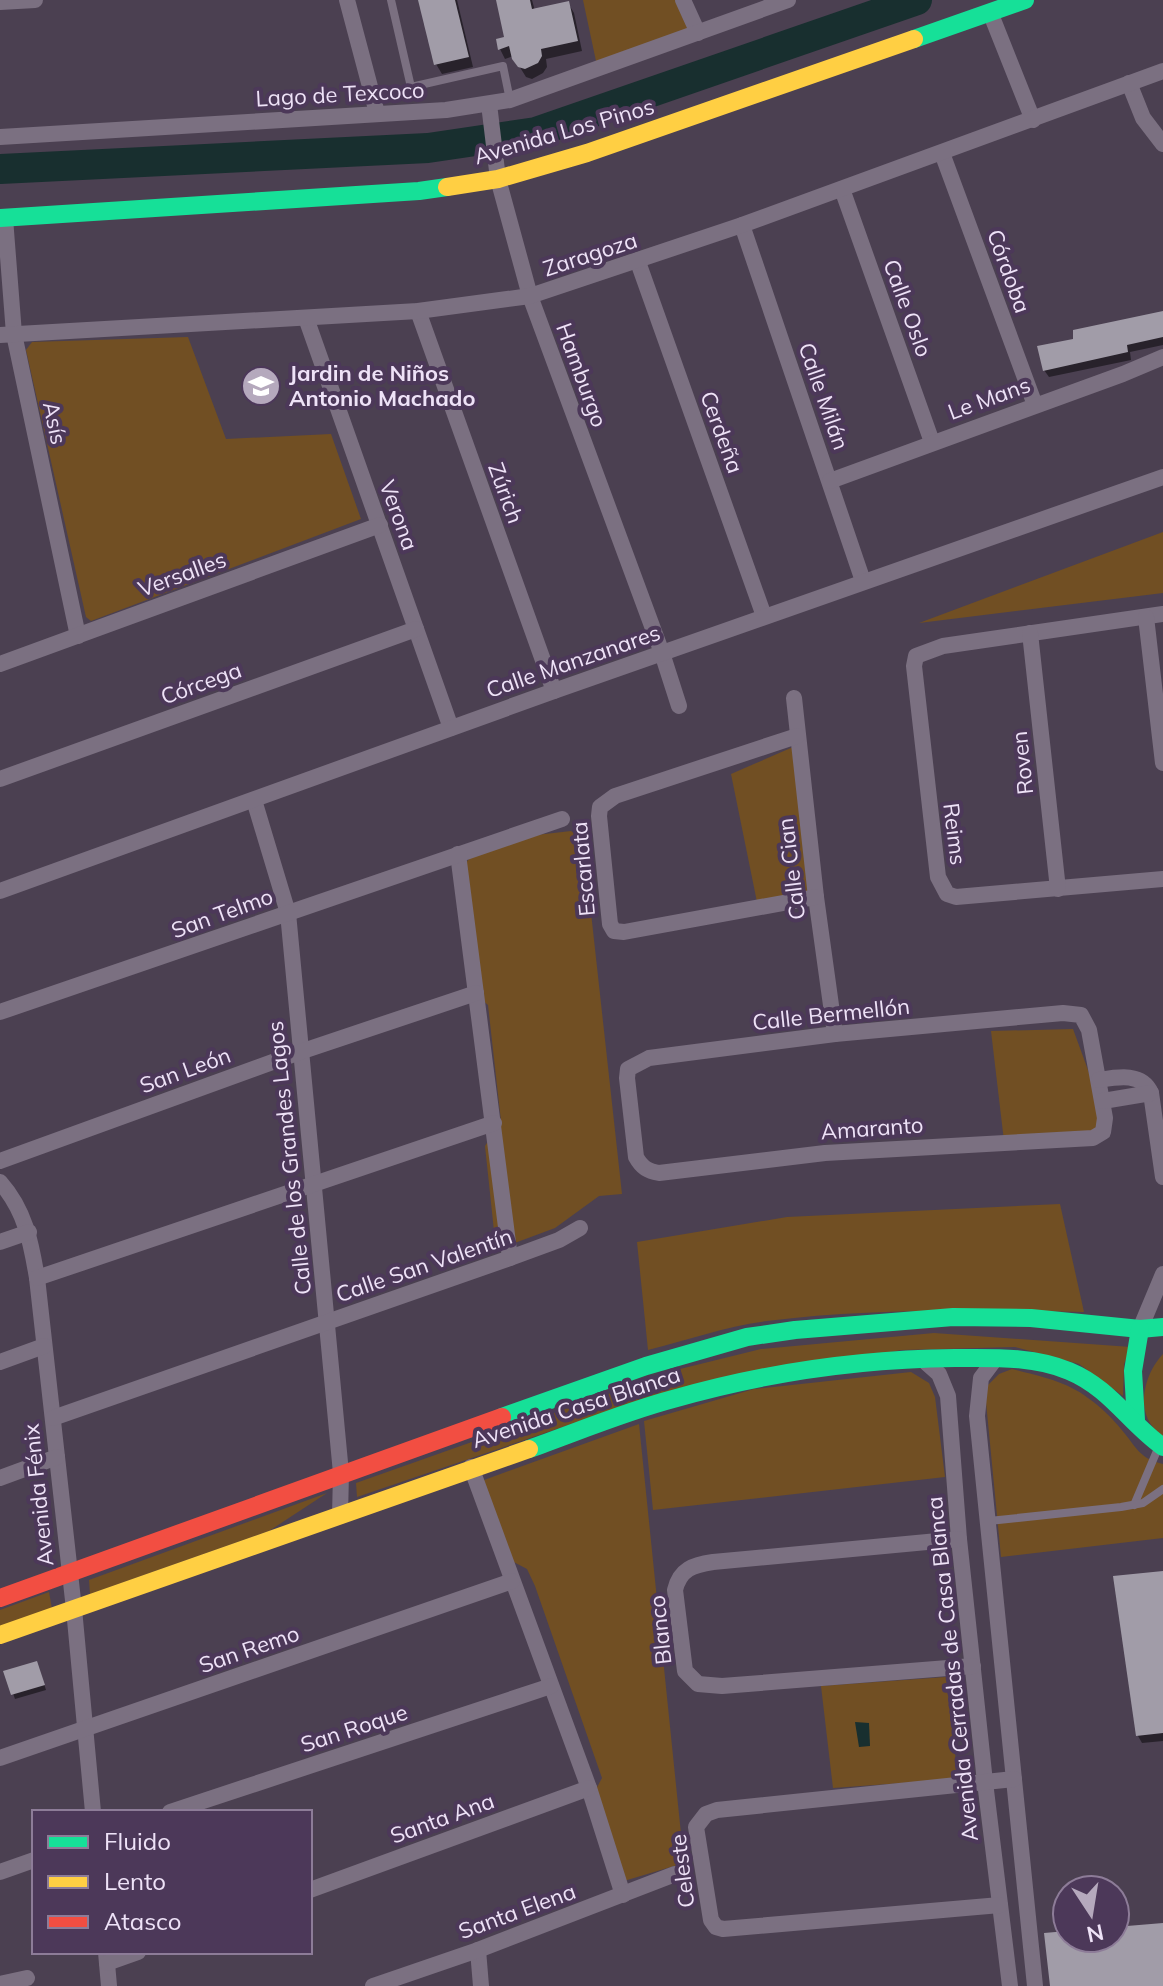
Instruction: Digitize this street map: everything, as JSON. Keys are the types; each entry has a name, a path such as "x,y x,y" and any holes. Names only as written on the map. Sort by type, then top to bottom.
{"street":[{"path":"0,2 35,0"},
{"path":"347,0 377,113"},
{"path":"683,0 698,33"},
{"name":"Lago de Texcoco","path":"0,137 446,110 489,104 510,100 788,0"},
{"name":"Avenida Los Pinos","path":"2,218 419,191 498,179 587,153 1025,0"},
{"path":"990,12 1033,120"},
{"name":"Zaragoza","path":"7,334 418,311 530,296 638,262 1163,71"},
{"path":"1129,83 1143,118 1163,144"},
{"name":"Hamburgo","path":"489,104 498,179 530,296 679,706"},
{"name":"Córdoba","path":"942,153 1035,405"},
{"name":"Calle Oslo","path":"842,189 932,442"},
{"name":"Asís","path":"2,218 7,334 78,636"},
{"name":"Calle Milán","path":"742,225 863,581"},
{"name":"Cerdeña","path":"638,262 764,616"},
{"name":"Zúrich","path":"418,311 554,691"},
{"name":"Verona","path":"306,318 451,728"},
{"name":"Le Mans","path":"830,481 1163,357"},
{"name":"Calle Manzanares","path":"0,891 764,616 1163,477"},
{"name":"Versalles","path":"0,664 380,525"},
{"path":"1030,633 1155,615 1163,763"},
{"name":"Córcega","path":"0,779 416,629"},
{"name":"Reims","path":"1030,633 943,646 916,656 914,674 941,887 947,894 956,897 1163,879"},
{"name":"Roven","path":"1030,633 1058,889"},
{"name":"Calle Cian","path":"794,698 835,1034"},
{"name":"Escarlata","path":"797,736 615,796 600,807 610,924 614,931 624,932 816,897"},
{"name":"Calle de los Grandes Lagos","path":"254,800 288,913 328,1321 341,1473 340,1516"},
{"name":"San Telmo","path":"0,1012 562,819"},
{"path":"458,854 510,1258"},
{"name":"San León","path":"0,1161 300,1052 476,993"},
{"name":"Calle Bermellón","path":"649,1172 636,1157 627,1078 628,1069 649,1058 835,1034 1072,1013 1081,1015 1086,1021 1103,1101 1104,1126 1099,1135"},
{"path":"1099,1080 1123,1077 1147,1085 1151,1093 1163,1177"},
{"path":"1103,1101 1151,1093"},
{"path":"37,1278 494,1123"},
{"name":"Amaranto","path":"649,1172 825,1153 1085,1139 1099,1135"},
{"name":"Avenida Fénix","path":"0,1182 13,1197 29,1232 37,1278 93,1810"},
{"name":"Calle San Valentín","path":"53,1418 510,1258 559,1240 580,1228"},
{"path":"0,1242 29,1232"},
{"path":"1136,1420 1133,1371 1140,1329 1163,1274"},
{"name":"Avenida Casa Blanca","path":"0,1598 646,1366 747,1337 953,1317 1031,1318 1140,1329 1163,1327"},
{"path":"0,1362 44,1346"},
{"name":"Avenida Cerradas de Casa Blanca","path":"921,1358 932,1366 945,1384 979,1717 977,1784 1000,1905 1009,1978"},
{"path":"996,1358 981,1378 977,1416 1035,1986"},
{"name":"Avenida Casa Blanca","path":"0,1635 471,1467 671,1399 749,1379 871,1361 1017,1358 1048,1364 1079,1376 1136,1420 1161,1446"},
{"path":"949,1419 977,1416"},
{"path":"0,1478 57,1457"},
{"path":"471,1467 589,1788 623,1895"},
{"path":"955,1483 984,1479"},
{"name":"Blanco","path":"959,1539 713,1562 686,1569 677,1580 675,1590 685,1671 698,1684 722,1686 973,1666"},
{"name":"San Remo","path":"0,1758 512,1581"},
{"name":"San Roque","path":"176,1810 551,1686"},
{"path":"979,1717 1008,1713"},
{"path":"977,1784 1014,1779"},
{"name":"Celeste","path":"977,1784 717,1810 706,1814 696,1827 709,1915 716,1927 734,1928 1000,1905"},
{"name":"Santa Ana","path":"312,1889 589,1788"},
{"path":"0,1872 32,1861"},
{"name":"Santa Elena","path":"373,1986 478,1950 675,1874"},
{"path":"478,1950 481,1986"},
{"path":"109,1986 107,1958 128,1954"},
{"path":"1009,1978 1032,1966"},
{"path":"0,1984 27,1978"}],"lane":[{"path":"391,0 411,87 503,66 510,100"},
{"path":"1134,1505 1161,1446"},
{"path":"989,1521 1134,1505 1152,1498 1163,1489"}],"shaded area":[{"path":"583,0 675,0 692,38 599,75"},
{"path":"188,337 226,439 331,434 361,519 91,621 86,617 26,350 32,342"},
{"path":"1163,532 1163,593 919,623"},
{"path":"793,747 809,893 757,902 731,774"},
{"path":"571,831 583,840 622,1194 599,1196 555,1228 496,1250 485,1146 501,1121 488,1005 469,989 454,878 472,855 519,837"},
{"path":"1073,1029 1092,1081 1100,1121 1090,1136 1004,1141 991,1031"},
{"path":"1060,1204 1084,1312 925,1311 806,1317 737,1326 648,1350 637,1242 787,1217"},
{"path":"934,1333 1131,1347 1124,1364 1123,1396 1079,1364 1015,1347 901,1350 642,1400 357,1497 356,1483 676,1370 761,1349"},
{"path":"1163,1354 1163,1438 1150,1423 1144,1396 1152,1369"},
{"path":"1012,1369 1052,1380 1079,1392 1110,1416 1138,1451 1163,1464 1163,1538 1001,1557 986,1402 987,1386 999,1374"},
{"path":"911,1372 929,1383 935,1397 945,1477 653,1510 644,1421 754,1389"},
{"path":"639,1424 684,1863 624,1881 595,1791 602,1778 535,1586 527,1569 510,1560 484,1480"},
{"path":"327,1493 269,1531 90,1594 89,1580"},
{"path":"49,1592 52,1609 0,1628 0,1610"},
{"path":"946,1677 958,1779 833,1788 821,1686"},
{"path":"855,1722 869,1723 870,1746 859,1747"}],"building":[{"path":"418,0 455,0 469,57 434,65"},
{"path":"496,0 530,0 532,9 569,1 578,41 541,49 542,56 538,63 525,69 518,67 509,46 498,50 496,39 504,37"},
{"path":"1163,311 1163,337 1127,345 1128,352 1043,371 1037,346 1073,339 1073,330"},
{"path":"1163,1571 1163,1733 1136,1736 1113,1576"},
{"path":"37,1661 45,1685 11,1695 3,1671"},
{"path":"1163,1923 1163,1986 1050,1986 1044,1933 1051,1932 1051,1954 1131,1954 1131,1926"}],"waterway":[{"path":"0,169 428,148 536,132 917,0"}],"traffic: fast":[{"path":"914,39 1025,0"},
{"path":"0,218 447,187"},
{"path":"502,1417 646,1366 747,1337 795,1330 953,1317 1031,1318 1140,1329 1163,1327"},
{"path":"1136,1420 1133,1371 1140,1329"},
{"path":"529,1449 655,1404 742,1382 848,1365 969,1358 1028,1360 1069,1371 1108,1396 1163,1447"}],"traffic: slow":[{"path":"447,187 498,179 587,153 914,39"},
{"path":"0,1635 529,1449"}],"traffic: jam":[{"path":"0,1598 502,1417"}],"place":[{"name":"Jardin de Niños Antonio Machado","path":"261,386"}]}
